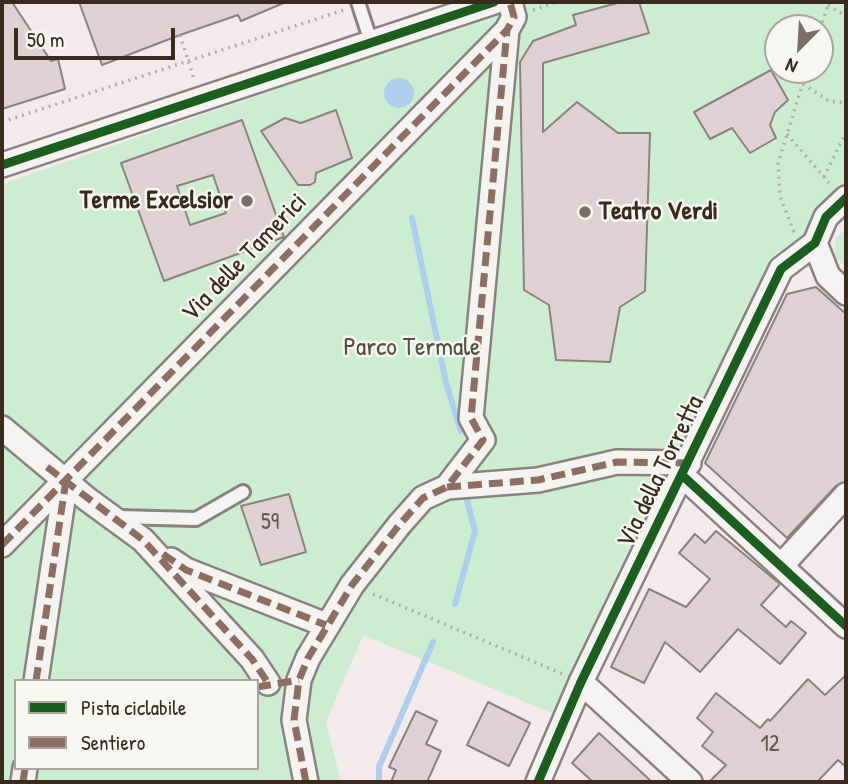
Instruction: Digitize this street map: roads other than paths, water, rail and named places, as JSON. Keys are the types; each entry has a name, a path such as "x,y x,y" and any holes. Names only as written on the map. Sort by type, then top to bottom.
{"street":[{"path":"2,165 494,2"},
{"path":"447,487 483,440 471,418 507,30 514,17 510,2"},
{"name":"Via delle Tamerici","path":"2,545 507,30"},
{"name":"Via della Torretta","path":"538,782 581,682 686,470 781,269 808,248 826,217 845,199"},
{"path":"808,248 828,276 846,293"},
{"path":"2,428 47,467 186,570 326,625"},
{"path":"306,782 294,720 299,680 326,625 352,585 424,498 447,487 538,480 617,462 686,470 781,566 846,626"},
{"path":"36,679 66,480"},
{"path":"781,566 846,495"},
{"path":"143,540 252,659 263,685 299,680"},
{"path":"581,682 690,782"}],"lane":[{"path":"359,4 371,41"},
{"path":"113,517 196,519 243,492"}],"water":[{"path":"399,78 410,82 414,93 410,104 399,108 388,104 384,93 388,82"}],"waterway":[{"path":"412,218 446,383 461,431"},
{"path":"455,604 475,531 466,497"},
{"path":"379,782 379,767 433,642"}],"place":[{"name":"Terme Excelsior","path":"247,201"},
{"name":"Teatro Verdi","path":"585,212"}],"park label":[{"name":"Parco Termale","path":"412,348"}]}
